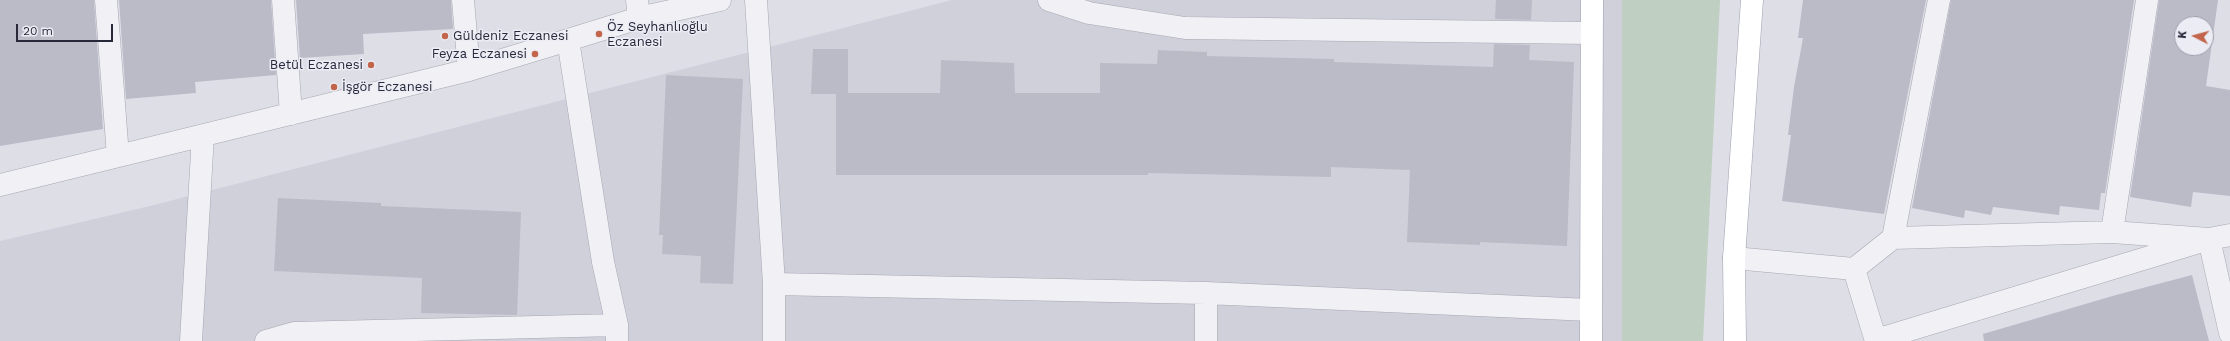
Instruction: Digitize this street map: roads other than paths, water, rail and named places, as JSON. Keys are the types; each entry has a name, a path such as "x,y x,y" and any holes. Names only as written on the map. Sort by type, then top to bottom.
{"main road":[{"path":"1591,341 1592,0"},
{"path":"1735,341 1734,258 1752,0"}],"street":[{"path":"106,0 118,156"},
{"path":"283,0 291,114"},
{"path":"463,0 469,70"},
{"path":"0,185 469,70 568,40 638,9 720,0"},
{"path":"756,0 774,284 774,341"},
{"path":"1049,0 1089,14 1185,28 1591,33"},
{"path":"1893,238 1939,0"},
{"path":"2112,232 2147,0"},
{"path":"266,341 294,333 617,333 603,262 568,40"},
{"path":"190,341 203,135"},
{"path":"1734,258 1854,269 1893,238 2112,232 2209,240"},
{"path":"1854,269 1876,341 2209,240 2230,235"},
{"path":"2209,240 2230,334"},
{"path":"774,284 1206,293 1590,310"},
{"path":"1206,293 1206,341"}],"place":[{"name":"Öz Seyhanlıoğlu Eczanesi","path":"599,34"},
{"name":"Güldeniz Eczanesi","path":"445,36"},
{"name":"Feyza Eczanesi","path":"535,54"},
{"name":"Betül Eczanesi","path":"371,65"},
{"name":"İşgör Eczanesi","path":"334,87"}]}
